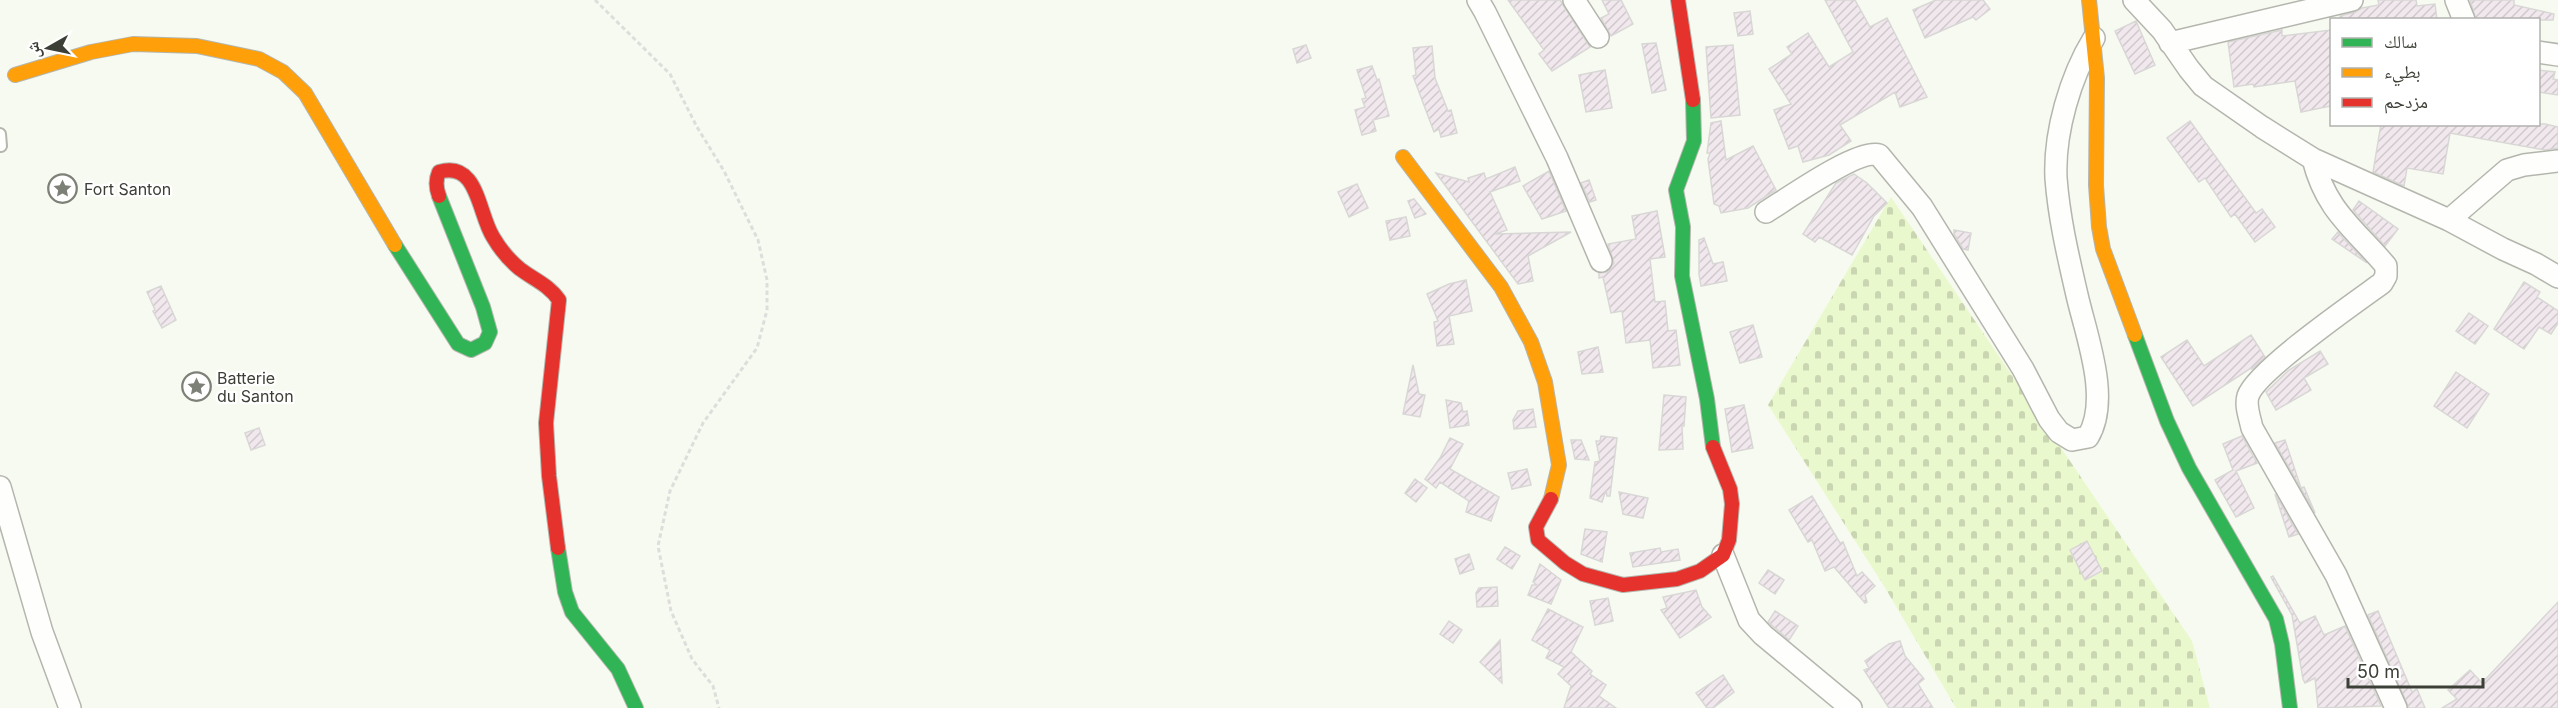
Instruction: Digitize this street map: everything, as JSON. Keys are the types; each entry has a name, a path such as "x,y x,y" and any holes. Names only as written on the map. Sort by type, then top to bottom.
{"street":[{"path":"1574,0 1598,37"},
{"path":"1403,157 1501,287 1531,342 1545,382 1559,465 1551,500 1536,527 1536,534 1541,544 1583,574 1623,585 1677,579 1700,571 1723,555 1729,540 1730,489 1713,451 1707,399 1682,276 1683,227 1676,190 1694,141 1695,124 1691,72 1678,0"},
{"path":"2089,0 2097,79 2094,185 2098,228 2103,249 2166,422 2189,468 2276,619 2282,644 2290,708"},
{"path":"2134,0 2162,30 2189,69 2213,94 2313,159 2449,220 2558,277"},
{"path":"2170,43 2352,0"},
{"path":"2456,0 2463,18"},
{"path":"1486,4 1557,158 1601,261"},
{"path":"1766,212 1842,165 1868,154 1879,155 1922,207 2023,369 2049,419 2059,432 2072,440 2088,437 2095,427 2094,366 2069,257 2056,176 2058,143 2067,104 2080,64 2094,38"},
{"path":"11,77 92,52 141,43 165,43 222,51 272,65 294,81 305,93 371,207 458,344 471,350 485,343 490,332 483,307 439,201 436,188 436,178 439,172 451,168 464,172 473,187 488,230 505,254 517,267 551,290 559,300 558,335 547,405 551,498 566,592 570,608 579,627 604,651 618,669 630,688 636,708"},
{"path":"2540,52 2558,55"},
{"path":"2313,159 2317,174 2333,209 2386,266 2386,276 2382,283 2303,342 2258,380 2248,396 2247,409 2252,428 2336,575 2396,708"},
{"path":"2449,220 2507,170 2524,165 2558,161"},
{"path":"0,487 42,632 70,708"},
{"path":"1723,555 1749,620 1763,636 1851,708"}],"path":[{"path":"595,0 670,74 697,127 724,171 758,240 767,280 767,310 757,348 703,423 670,491 658,546 671,611 692,659 713,686 719,708"}],"green space":[{"path":"1891,197 2192,641 2210,708 1956,708 1884,586 1768,405"}],"building":[{"path":"1508,0 1560,0 1590,47 1552,71 1539,54 1544,50"},
{"path":"1602,0 1621,0 1633,24 1611,36 1601,18 1609,14"},
{"path":"1825,0 1855,0 1870,27 1887,18 1927,97 1900,107 1895,92 1840,125 1851,141 1829,155 1803,162 1798,146 1789,149 1774,110 1791,104 1769,69 1792,54 1787,47 1808,33 1829,67 1853,52"},
{"path":"1936,0 1983,0 1990,9 1976,20 1973,17 1925,38 1913,10"},
{"path":"2378,0 2416,0 2417,6 2435,4 2437,18 2340,18 2340,16 2362,8 2379,5"},
{"path":"2470,0 2514,0 2514,5 2554,14 2553,20 2475,18"},
{"path":"1750,11 1753,34 1738,36 1734,13"},
{"path":"2136,21 2155,65 2135,74 2115,31"},
{"path":"2282,30 2282,36 2330,30 2330,106 2301,112 2295,81 2254,87 2253,84 2234,87 2228,42"},
{"path":"1656,43 1666,90 1652,93 1642,44"},
{"path":"1306,45 1311,58 1297,63 1293,49"},
{"path":"1733,45 1740,115 1711,118 1706,47"},
{"path":"1432,46 1435,78 1448,111 1451,110 1457,133 1441,137 1439,129 1434,132 1413,76 1416,75 1413,48"},
{"path":"1372,66 1377,80 1379,79 1389,116 1373,120 1376,131 1362,135 1355,110 1365,107 1362,99 1366,98 1357,70"},
{"path":"1605,70 1612,108 1586,112 1579,75"},
{"path":"2540,70 2555,72 2553,79 2558,80 2558,95 2540,92"},
{"path":"1721,121 1726,160 1753,146 1776,190 1748,208 1721,213 1719,206 1714,204 1708,159 1710,153 1707,153 1711,123"},
{"path":"2190,121 2256,213 2262,209 2275,227 2255,242 2235,214 2231,217 2205,178 2199,182 2167,138"},
{"path":"2540,124 2545,124 2558,127 2558,148 2545,150 2450,133 2443,174 2407,168 2404,186 2373,172 2381,126 2540,126"},
{"path":"1515,167 1520,181 1490,192 1507,230 1495,234 1571,232 1528,256 1533,281 1518,284 1436,173 1469,182 1468,178 1484,173 1486,179"},
{"path":"1549,171 1566,211 1542,219 1523,186"},
{"path":"1854,174 1867,183 1887,203 1874,216 1852,255 1819,237 1815,242 1803,234 1836,183"},
{"path":"1589,180 1596,200 1590,202 1581,183"},
{"path":"1357,184 1368,208 1349,217 1338,192"},
{"path":"1414,199 1426,214 1415,218 1408,201"},
{"path":"2359,201 2398,229 2385,246 2353,210"},
{"path":"1657,211 1665,257 1650,259 1655,302 1665,301 1668,331 1676,330 1680,365 1653,368 1650,340 1626,343 1622,311 1611,313 1603,277 1599,278 1599,273 1607,272 1614,263 1608,244 1636,239 1632,216"},
{"path":"1406,217 1410,236 1390,240 1386,221"},
{"path":"1954,230 1971,233 1968,250 1963,249"},
{"path":"2338,232 2343,238 2367,263 2332,239"},
{"path":"1704,238 1713,264 1723,262 1727,281 1701,286 1699,240"},
{"path":"1466,280 1472,311 1449,316 1454,344 1437,346 1434,322 1438,321 1427,294 1449,284"},
{"path":"2524,282 2540,292 2537,297 2558,311 2558,323 2551,334 2539,327 2524,349 2494,329"},
{"path":"161,286 176,320 162,328 147,292"},
{"path":"2469,313 2488,326 2475,344 2456,331"},
{"path":"1753,325 1762,357 1740,363 1730,332"},
{"path":"2251,335 2265,357 2252,369 2193,406 2161,357 2187,340 2204,366"},
{"path":"1598,347 1603,372 1582,374 1578,352"},
{"path":"2320,351 2328,364 2304,378 2311,390 2276,410 2266,392 2289,370"},
{"path":"1413,365 1419,394 1425,395 1420,417 1403,414"},
{"path":"2456,372 2489,394 2467,428 2434,406"},
{"path":"1664,395 1686,397 1684,426 1682,426 1683,449 1659,450"},
{"path":"1446,400 1461,403 1463,412 1467,411 1469,425 1450,428"},
{"path":"1744,405 1753,448 1732,452 1725,409"},
{"path":"1533,409 1536,427 1514,429 1513,420 1518,411"},
{"path":"259,428 265,445 251,450 245,433"},
{"path":"1601,436 1617,438 1610,496 1607,496 1606,490 1602,502 1590,498 1595,462 1600,461 1596,441 1600,441"},
{"path":"2242,436 2257,463 2236,471 2254,508 2236,517 2215,480 2233,470 2223,444"},
{"path":"1450,438 1463,444 1450,469 1499,497 1491,521 1466,512 1469,501 1440,482 1436,488 1425,479 1440,458"},
{"path":"1571,440 1581,440 1589,460 1575,459"},
{"path":"2285,440 2301,488 2304,487 2315,513 2275,443"},
{"path":"1527,469 1531,485 1512,489 1508,473"},
{"path":"1415,479 1427,488 1416,502 1405,493"},
{"path":"1619,492 1648,498 1643,518 1623,514"},
{"path":"2275,494 2298,534 2289,537"},
{"path":"1812,496 1840,543 1843,542 1857,576 1862,572 1875,586 1865,595 1867,602 1865,603 1834,567 1825,571 1812,540 1808,542 1789,510"},
{"path":"1585,529 1607,532 1602,562 1581,554"},
{"path":"2087,541 2102,571 2085,580 2070,550"},
{"path":"1505,547 1520,556 1512,569 1497,559"},
{"path":"1660,548 1661,552 1678,549 1680,560 1633,567 1630,553"},
{"path":"1469,554 1474,569 1460,574 1455,559"},
{"path":"1540,564 1561,580 1551,604 1528,595 1532,585 1537,585 1533,582"},
{"path":"1768,570 1784,580 1775,594 1759,583"},
{"path":"2273,576 2300,623 2315,616 2324,635 2345,626 2381,706 2318,708 2315,678 2305,683 2303,679 2292,615 2271,577"},
{"path":"1497,587 1498,606 1477,607 1476,593 1479,588"},
{"path":"1696,590 1702,607 1711,617 1680,638 1661,610 1667,608 1663,597"},
{"path":"1608,598 1613,621 1595,625 1590,601"},
{"path":"2558,602 2558,708 2442,708 2457,699 2448,690 2470,670 2482,683"},
{"path":"1548,609 1583,627 1571,652 1592,671 1590,674 1606,685 1599,696 1616,708 1564,708 1571,686 1558,674 1564,667 1546,658 1550,650 1532,640"},
{"path":"1775,611 1798,626 1789,640 1768,622"},
{"path":"2378,611 2412,692 2417,689 2425,708 2409,708 2368,615"},
{"path":"1449,621 1462,630 1453,643 1440,634"},
{"path":"1500,640 1502,683 1480,662"},
{"path":"1900,641 1905,656 1924,679 1918,684 1933,708 1889,708 1864,670 1869,668 1865,661 1889,644"},
{"path":"1723,675 1734,692 1713,708 1707,708 1696,693"}],"traffic: fast":[{"path":"1693,100 1694,141 1676,190 1683,227 1682,276 1707,399 1713,447"},
{"path":"395,245 458,344 471,350 485,343 490,332 483,307 439,196"},
{"path":"2135,335 2167,421 2189,468 2276,619 2282,644 2290,708"},
{"path":"558,548 565,592 572,612 618,669 636,708"}],"traffic: slow":[{"path":"2089,0 2097,78 2096,185 2099,227 2103,249 2135,335"},
{"path":"15,75 91,52 133,44 197,46 259,59 283,72 305,93 395,245"},
{"path":"1403,157 1501,287 1531,342 1545,382 1559,465 1551,499"}],"traffic: jam":[{"path":"1678,0 1693,100"},
{"path":"439,196 436,184 439,172 452,170 462,174 475,191 488,227 508,258 525,273 546,286 559,300 546,423 549,476 558,548"},
{"path":"1551,499 1536,527 1538,540 1565,563 1583,574 1623,585 1677,579 1700,571 1723,555 1729,540 1732,504 1730,489 1713,447"}],"place":[{"name":"Fort Santon","path":"63,189"},
{"name":"Batterie du Santon","path":"196,387"}]}
